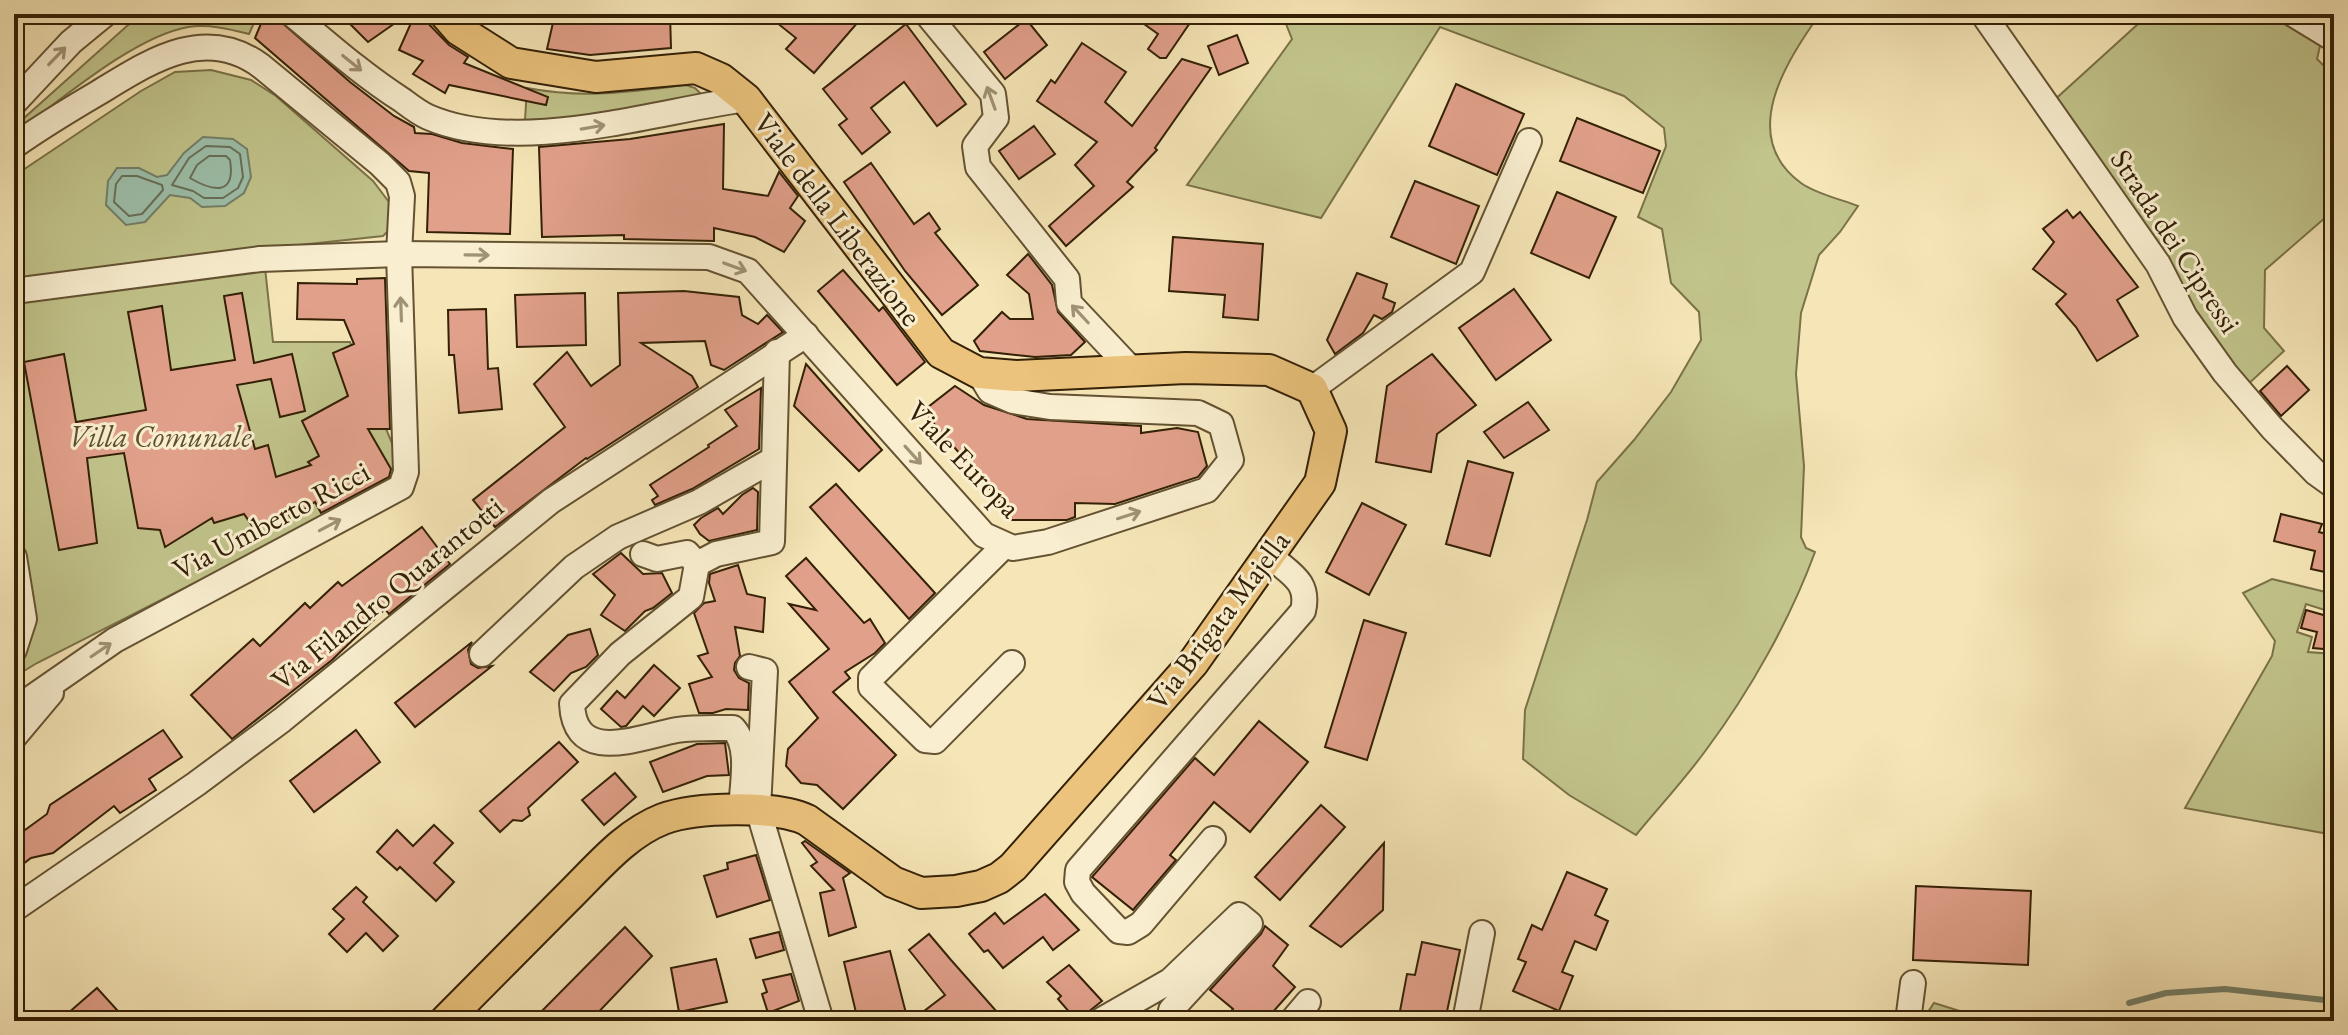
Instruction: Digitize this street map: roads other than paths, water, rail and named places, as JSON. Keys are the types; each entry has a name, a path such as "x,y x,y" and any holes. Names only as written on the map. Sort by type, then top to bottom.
{"main road":[{"path":"445,14 459,30 511,63 596,77 696,68 721,79 746,99"},
{"name":"Viale della Liberazione","path":"746,99 941,353 979,373"},
{"path":"979,373 1016,376 1186,368 1269,370 1312,389"},
{"name":"Via Brigata Majella","path":"445,1021 621,844 649,826 681,814 750,809 783,811 807,820 907,889 938,894 981,886 999,878 1013,867 1193,663 1320,483 1331,431 1312,389"}],"street":[{"path":"14,103 71,42 105,14"},
{"name":"Viale della Liberazione","path":"292,14 378,84 427,117 488,133 586,129 691,106 746,99"},
{"path":"927,14 993,94 996,118 975,146 978,167 1067,279 1069,303 1133,371"},
{"name":"Strada dei Cipressi","path":"1983,14 2158,264 2185,317 2225,373 2272,428 2316,473 2334,486"},
{"path":"2293,14 2334,39"},
{"path":"14,146 160,56 224,47 245,54 261,66 391,173 402,196 399,254"},
{"path":"1312,389 1472,272 1529,141"},
{"name":"Viale Europa","path":"14,291 260,259 399,254 709,257 748,271 984,535 1004,546 1013,548 1048,542 1207,490 1231,460 1221,424 1198,413 1050,407 1013,401 990,391 979,373"},
{"name":"Via Umberto Ricci","path":"14,710 115,640 401,487 406,472 399,254"},
{"name":"Via Filandro Quarantotti","path":"14,909 196,784 282,720 551,501 806,335"},
{"path":"697,564 716,554 772,542 777,352"},
{"path":"482,654 574,567 618,537 699,502 774,459"},
{"path":"1004,546 871,678 871,687 925,740 935,741 1012,663"},
{"path":"643,554 657,559 687,553 697,564"},
{"path":"1213,839 1141,924 1128,932 1119,931 1083,893 1077,882 1078,870 1303,611 1306,598 1303,585 1269,555"},
{"path":"14,557 24,619 14,650"},
{"path":"697,564 691,597 620,654 572,704 572,716 577,727 591,740 607,745 680,730 733,728 741,736 750,809 821,1021"},
{"path":"749,667 765,671 750,809"},
{"path":"14,737 32,719 63,676"},
{"path":"1100,1021 1170,981 1239,915 1250,924 1171,1010 1170,1021"},
{"path":"1465,1021 1482,933"},
{"path":"1908,1021 1913,983"}],"water":[{"path":"203,137 233,139 247,149 251,177 244,193 225,206 202,207 190,198 170,195 145,222 126,225 106,205 108,181 117,168 139,168 157,177 167,175 184,153"}],"waterway":[{"path":"2129,1003 2166,993 2225,989 2334,1001"}],"park label":[{"name":"Villa Comunale","path":"160,436"}]}
